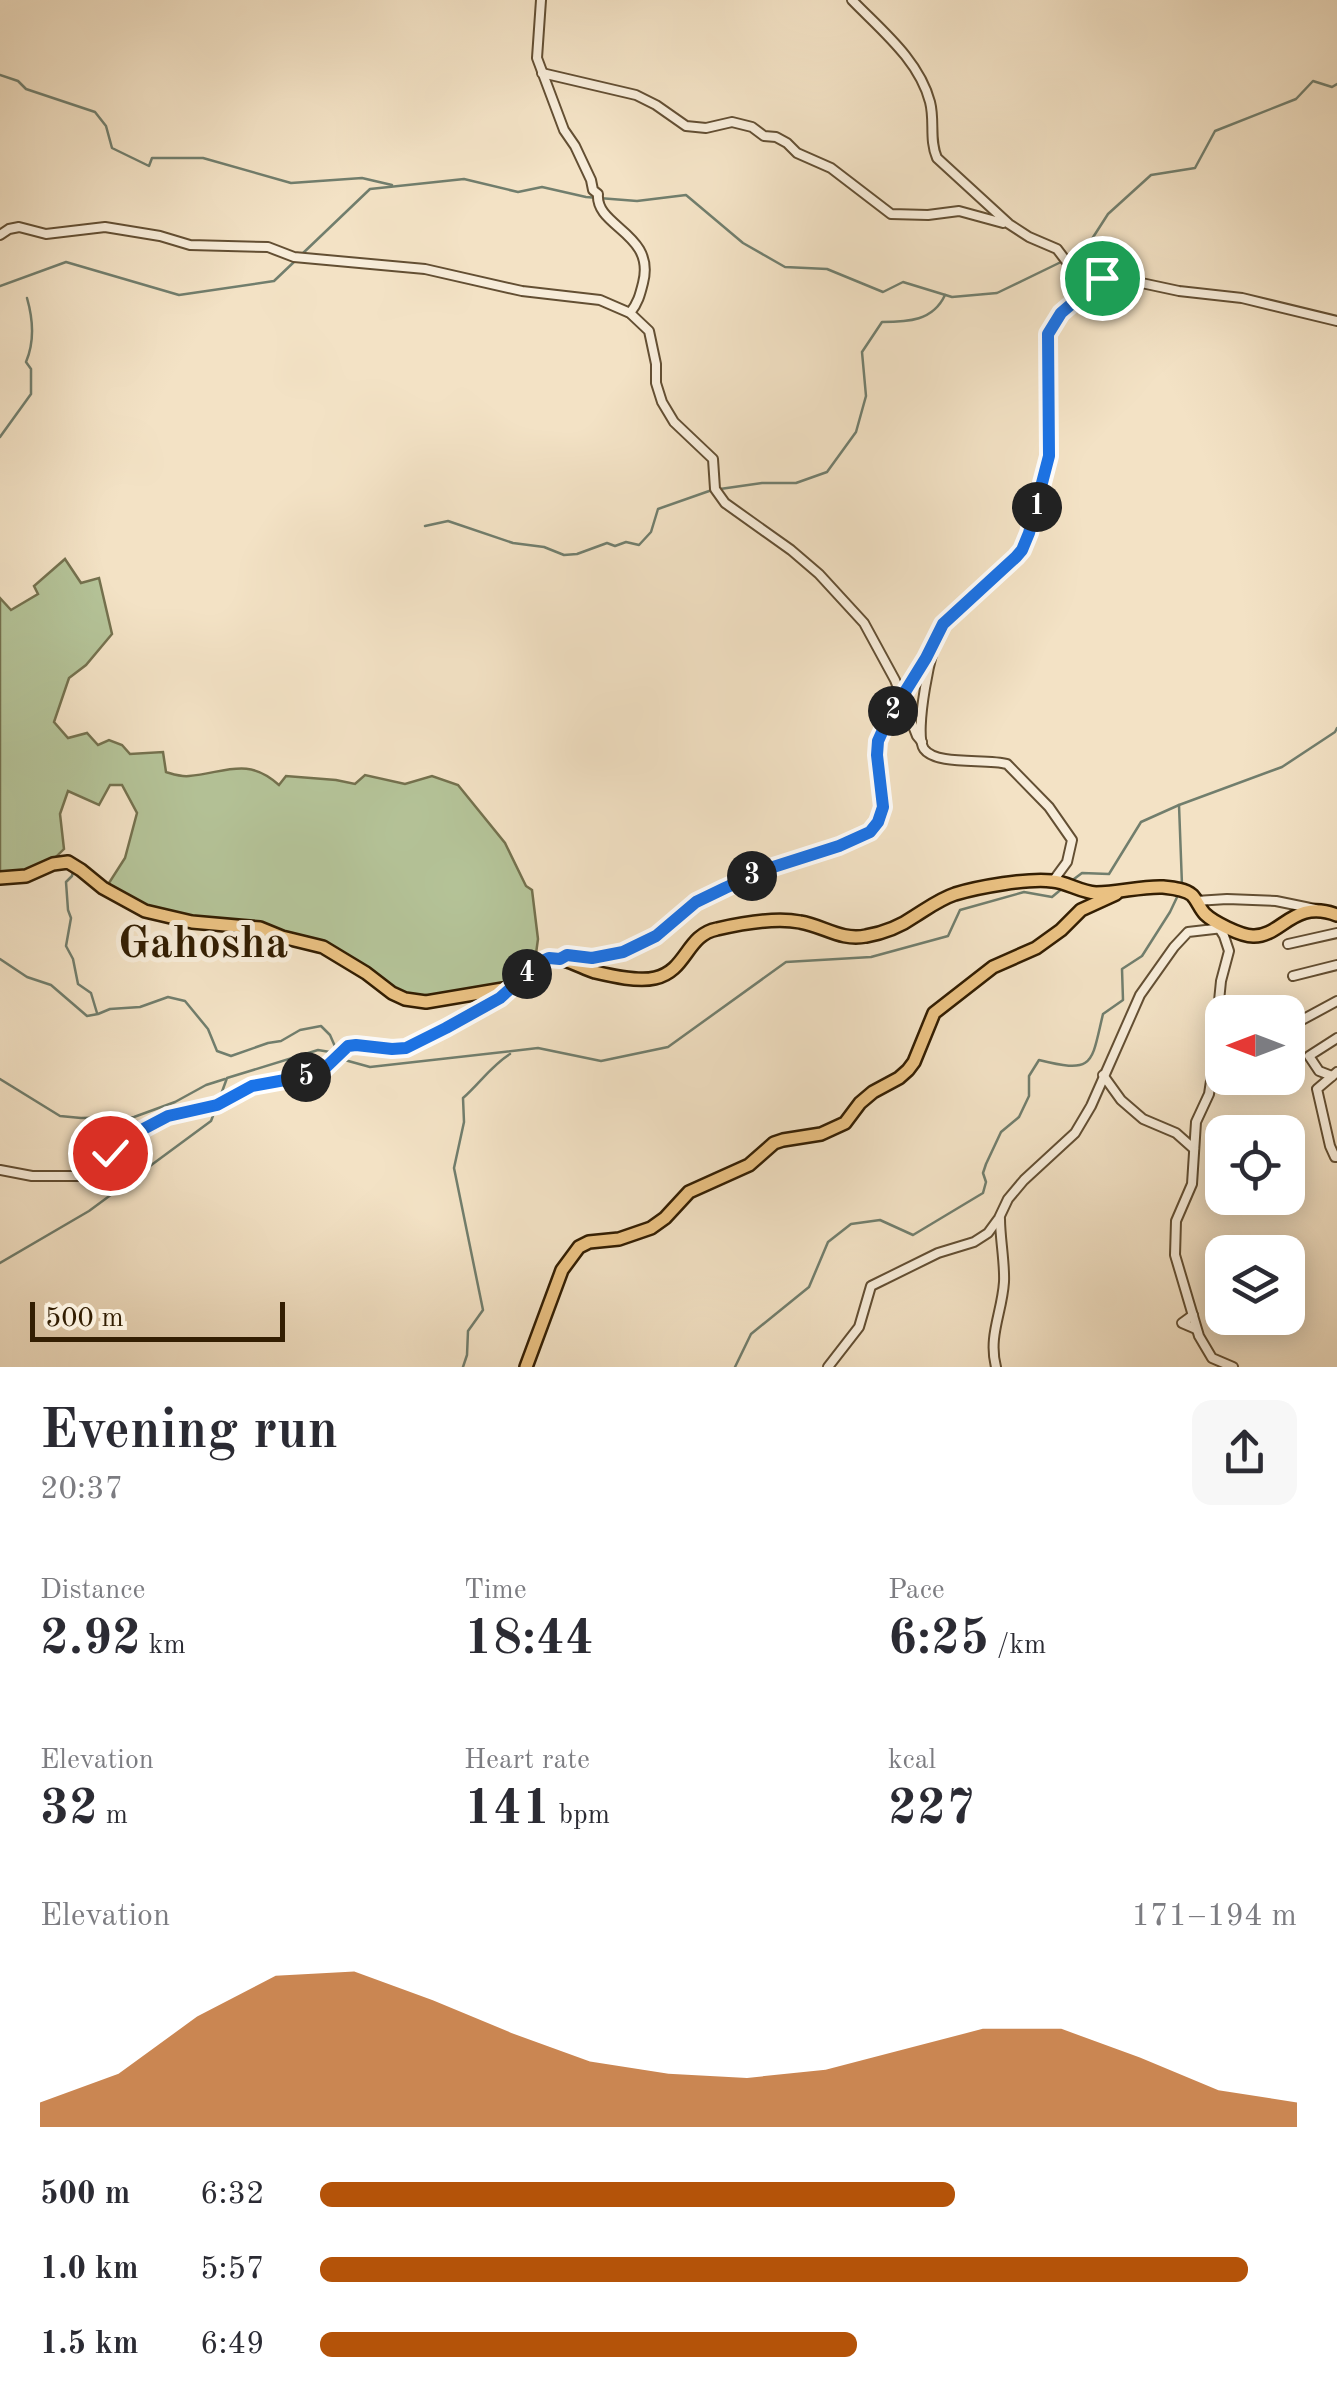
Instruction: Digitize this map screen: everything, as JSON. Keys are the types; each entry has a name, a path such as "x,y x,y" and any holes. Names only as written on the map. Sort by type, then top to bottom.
{"main road":[{"path":"0,878 26,876 68,862 102,888 146,910 192,922 260,928 323,947 392,993 426,1002 509,988 549,958 612,976 651,980 679,966 698,938 718,928 780,920 805,923 841,937 865,936 898,926 956,894 1020,883 1063,884 1090,892 1158,887 1187,894 1224,928 1254,936 1297,914 1321,911 1337,915"},
{"path":"526,1367 562,1270 579,1247 651,1228 666,1218 689,1192 749,1165 774,1143 821,1134 845,1123 872,1092 908,1070 934,1012 1081,910 1118,892"}],"street":[{"path":"541,0 537,58 564,130 598,194 597,202 604,215 640,248 646,275 639,302 630,313"},
{"path":"852,0 897,47 928,92 934,115 932,145 937,158 1010,224 1057,249 1073,270 1100,270 1104,275 1180,291 1242,298 1337,321"},
{"path":"542,74 636,95 686,126 706,128 732,122 752,127 831,168 891,214 966,211 1010,224"},
{"path":"0,236 19,227 46,234 105,228 180,240 268,247 294,257 425,269 522,291 600,300 630,313 650,331 662,402 674,422 713,459 715,489 725,502 791,550 864,623 922,742"},
{"path":"560,959 567,955 592,958 623,952 656,936 696,902 767,869 839,846 870,832 878,822 883,807 878,741 946,621 1022,550 1049,456 1048,334 1061,313 1104,275"},
{"path":"938,632 921,710 924,748 935,756 996,761 1015,771 1058,818 1072,840 1063,884"},
{"path":"1187,894 1276,901 1321,911"},
{"path":"828,1367 859,1327 871,1286 939,1252 979,1240 1000,1218 1008,1200 1032,1172 1071,1138 1091,1106 1146,984 1174,947 1188,932 1224,928 1228,951 1209,1094 1196,1122 1190,1190 1178,1211 1174,1235 1175,1255 1196,1329 1212,1358 1233,1367"},
{"path":"1288,944 1337,933"},
{"path":"1294,976 1337,966"},
{"path":"0,1170 32,1176 90,1176 130,1136 168,1116 217,1105 252,1086 322,1071 352,1045 406,1048 500,998 509,988"},
{"path":"1305,1018 1337,1001"},
{"path":"1335,1075 1319,1071 1309,1056 1337,1038"},
{"path":"1103,1074 1121,1100 1143,1119 1171,1131 1194,1150"},
{"path":"1335,1075 1317,1088 1330,1146 1337,1157"},
{"path":"996,1367 992,1346 1004,1281 999,1262 1000,1218"}],"green space":[{"path":"65,559 81,583 99,578 112,634 86,665 69,678 54,722 68,738 87,733 98,745 109,740 122,745 130,754 163,752 166,772 183,776 236,768 256,771 279,785 286,776 355,784 365,775 405,784 432,776 458,785 505,843 526,886 532,890 538,939 535,961 506,987 413,996 393,989 365,966 314,941 272,946 263,935 139,905 107,886 125,858 137,813 122,785 110,785 99,805 68,791 60,814 64,849 35,870 0,875 0,598 11,610 38,594 34,586"}],"waterway":[{"path":"0,75 18,81 26,89 95,112 106,126 112,148 149,166 152,158 203,158 291,183 362,178 392,185"},
{"path":"1068,257 1090,242 1108,214 1151,175 1195,168 1215,131 1296,99 1313,81 1332,87 1337,84"},
{"path":"301,255 370,189 464,179 518,192 542,187 586,197 637,201 686,195 743,243 785,267 827,269 883,292 903,282 952,297 997,293 1061,262"},
{"path":"0,286 66,262 179,295 274,281 295,261"},
{"path":"720,489 796,483 827,472 856,432 866,396 862,352 882,322 927,315 945,295"},
{"path":"0,437 31,394 31,369 26,362 32,330 27,298"},
{"path":"425,526 448,521 513,543 544,547 564,555 577,554 607,543 639,545 651,532 658,509 712,490"},
{"path":"1182,885 1179,805 1282,767 1337,728"},
{"path":"1070,882 1082,873 1109,874 1141,822 1179,805"},
{"path":"73,871 66,882 71,918 66,946 78,984 91,993 97,1013"},
{"path":"341,1059 370,1067 538,1048 601,1061 668,1047 786,962 871,957 948,936 960,910 1024,892 1052,897 1064,887"},
{"path":"735,1367 751,1334 809,1287 828,1242 851,1224 880,1220 913,1235 983,1193 986,1164 1001,1132 1019,1117 1029,1096 1029,1076 1039,1060 1071,1066 1087,1061 1096,1044 1103,1014 1123,1000 1122,969 1142,956 1179,893"},
{"path":"0,959 27,977 51,985 87,1016 110,1009 140,1007 168,997 185,1001 208,1029 217,1051 231,1056 321,1026 337,1051"},
{"path":"219,1100 227,1078 318,1050 336,1053"},
{"path":"463,1367 468,1331 483,1310 454,1168 464,1122 463,1098 510,1054"},
{"path":"0,1079 60,1116 81,1118 134,1117 225,1079"},
{"path":"0,1263 89,1211 211,1121 216,1108"}],"district":[{"name":"Gahosha","path":"203,941"}],"route":[{"path":"110,1153 130,1136 168,1116 217,1105 252,1086 322,1071 348,1046 406,1048 500,998 540,962 567,955 592,958 623,952 656,936 696,902 767,869 870,832 883,807 877,755 887,721 943,624 1022,550 1049,456 1048,334 1061,313 1102,278"}]}
